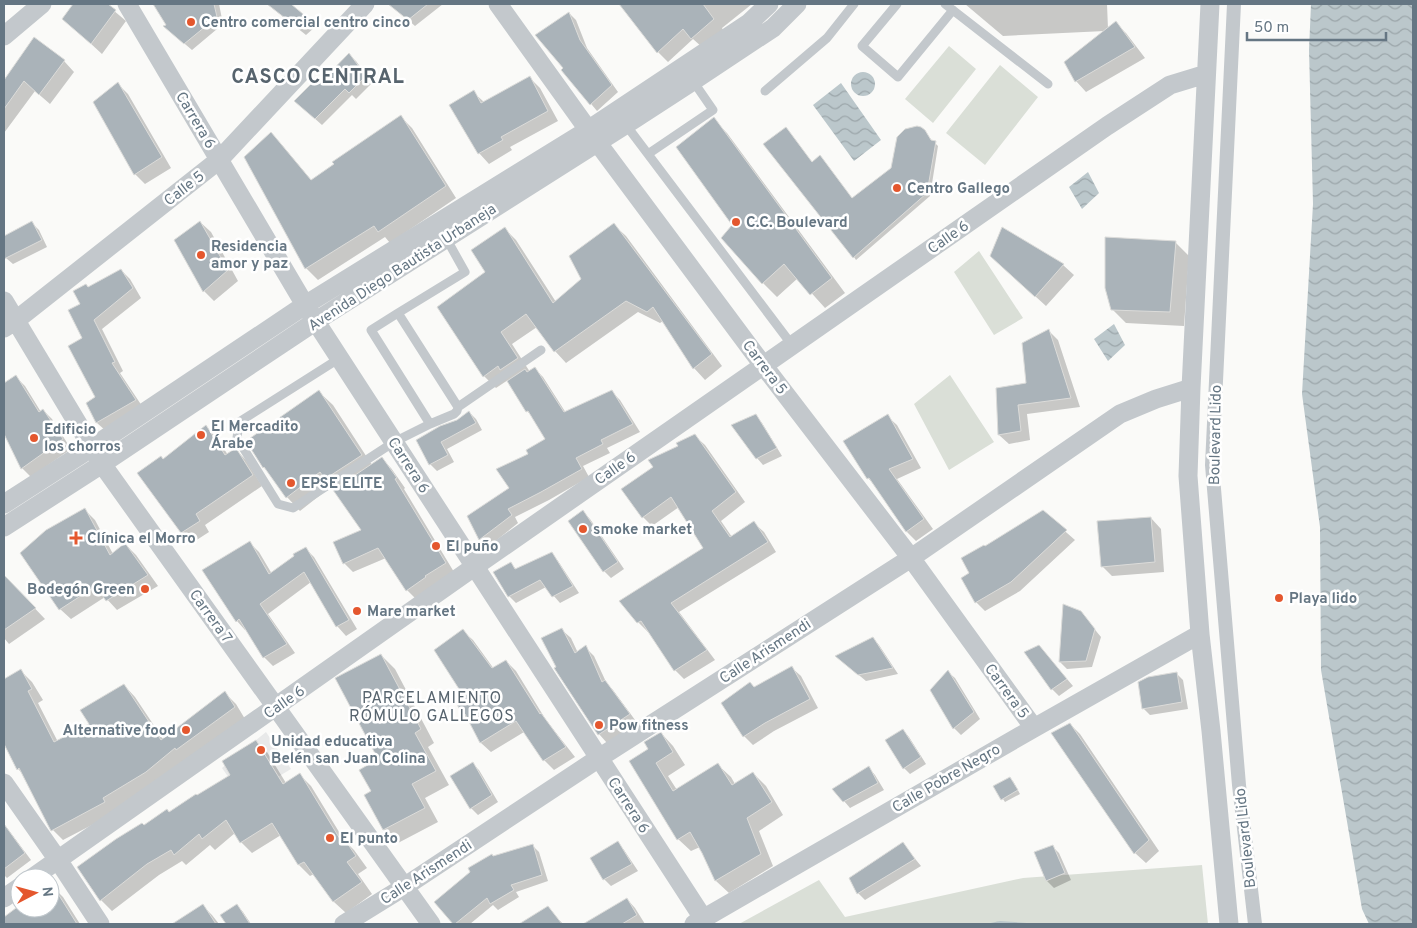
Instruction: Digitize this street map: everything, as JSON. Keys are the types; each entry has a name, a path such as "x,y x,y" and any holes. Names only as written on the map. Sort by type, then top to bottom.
{"street":[{"path":"4,36 42,4"},
{"name":"Carrera 6","path":"127,4 305,305 599,758 699,921"},
{"name":"Calle 5","path":"10,324 219,160 364,4"},
{"name":"Carrera 5","path":"498,4 593,136 763,365 911,558 1034,728"},
{"name":"Avenida Diego Bautista Urbaneja","path":"4,527 316,321 446,238 593,136 749,23 769,4"},
{"name":"Avenida Diego Bautista Urbaneja","path":"4,504 305,305 593,136 626,125 773,28 797,4"},
{"name":"Boulevard Lido","path":"1210,4 1188,476 1200,634 1229,924"},
{"name":"Boulevard Lido","path":"1234,4 1212,465 1239,785 1255,924"},
{"name":"Calle 6","path":"46,868 474,566 1131,110 1170,85 1206,74"},
{"name":"Carrera 7","path":"4,301 10,324 91,448 431,924"},
{"name":"Calle Arismendi","path":"344,924 911,558 1120,414 1156,399 1191,388"},
{"name":"Calle Pobre Negro","path":"699,921 1200,634"},
{"path":"4,783 100,924"}],"lane":[{"path":"765,91 827,38 854,4"},
{"path":"897,4 862,46 898,77 953,10"},
{"path":"945,4 1048,84"},
{"path":"648,154 713,110 693,81"},
{"path":"626,125 792,345"},
{"path":"430,424 371,330 465,272 446,238"},
{"path":"398,313 458,407"},
{"path":"340,358 239,422 236,438 278,504 293,508 394,442 454,414 458,407 541,350"}],"shaded area":[{"path":"949,46 976,69 933,123 905,99"},
{"path":"1000,65 1038,97 985,165 946,133"},
{"path":"979,251 1023,318 994,335 954,272"},
{"path":"950,375 994,442 949,470 914,404"},
{"name":"Unidad educativa Belén san Juan Colina","path":"266,732 291,769 243,798 222,768"},
{"path":"1202,865 1208,924 739,924 819,880 845,917 1023,878"}],"water":[{"path":"1311,4 1413,4 1413,924 1369,924 1362,909 1321,670 1320,527 1302,394 1313,204 1309,50"},
{"path":"863,72 872,75 875,84 872,93 863,96 854,93 851,84 854,75"},
{"path":"841,83 881,140 854,161 813,105"},
{"path":"1088,172 1099,193 1082,209 1069,187"},
{"path":"1114,324 1125,345 1108,361 1094,339"},
{"path":"1000,921 1027,923 1027,924 986,924"}],"building":[{"path":"73,4 108,4 116,10 91,44 62,19"},
{"name":"Centro comercial centro cinco","path":"153,4 214,4 217,17 184,44 163,26 166,25"},
{"path":"267,4 291,4 309,19 299,29"},
{"path":"388,4 428,4 408,20"},
{"path":"619,4 703,4 714,19 691,39 683,29 657,53"},
{"path":"569,12 580,40 612,85 590,105 561,70 563,68 535,35"},
{"path":"1116,21 1135,47 1075,82 1064,62"},
{"path":"34,37 65,60 39,95 24,81 4,109 4,80"},
{"path":"349,53 366,76 349,93 345,89 315,119 294,101 315,80 319,84"},
{"path":"530,76 548,111 501,137 503,140 478,154 449,105 474,90 481,103"},
{"path":"118,82 162,157 134,175 93,102"},
{"path":"401,115 446,186 378,232 374,226 305,269 244,157 271,132 311,180 334,164 332,162"},
{"path":"714,117 832,278 810,295 784,264 762,284 721,238 732,225 676,147"},
{"name":"Centro Gallego","path":"917,126 925,130 931,140 936,141 927,193 853,258 763,144 786,127 812,162 820,155 852,198 891,168 897,137 905,129"},
{"path":"32,221 42,240 4,259 4,236"},
{"name":"Residencia amor y paz","path":"200,221 228,270 203,292 174,240"},
{"path":"614,223 712,354 693,369 653,307 647,312 626,301 554,352 526,314 501,332 518,358 500,370 498,366 483,377 437,307 485,272 471,250 505,227 553,303 581,279 569,256"},
{"path":"1002,227 1064,264 1035,297 990,256"},
{"path":"1105,237 1176,241 1170,312 1111,310 1105,288"},
{"path":"121,269 133,288 94,320 115,362 112,363 136,400 96,423 86,403 95,397 68,346 82,338 68,310 80,304 73,291 86,284 88,287"},
{"path":"1049,329 1071,398 1018,405 1021,431 998,435 996,388 1026,383 1022,343"},
{"path":"535,367 564,412 612,390 633,424 601,440 603,444 576,458 582,469 508,509 512,515 479,540 467,516 509,488 496,469 528,454 526,450 545,439 507,381 525,369 527,372"},
{"path":"16,375 39,412 43,409 63,439 21,469 4,434 4,383"},
{"path":"319,390 362,455 325,479 320,472 286,498 263,468 246,441"},
{"path":"469,411 476,423 441,442 448,455 429,465 416,440 440,426 457,420"},
{"path":"756,414 777,448 756,459 731,425"},
{"path":"888,414 913,459 889,469 924,519 906,532 869,478 867,479 843,441"},
{"path":"206,425 225,455 236,448 253,475 196,514 200,521 181,533 137,473 161,456 163,459"},
{"path":"695,434 736,492 712,511 730,537 754,521 768,542 671,603 707,650 674,671 641,621 637,623 619,601 703,548 671,497 642,518 621,489 653,467 648,460 678,446 676,443"},
{"path":"382,457 397,478 395,479 446,563 406,591 378,548 343,564 333,542 361,530 333,490"},
{"path":"85,508 110,555 125,543 148,575 106,601 96,586 59,610 20,553 46,530"},
{"path":"583,510 618,562 603,572 568,521"},
{"path":"1043,510 1067,530 1011,582 975,603 961,578 969,573 961,558 985,546"},
{"path":"1151,517 1155,562 1101,567 1097,521"},
{"path":"250,541 269,574 294,556 293,554 306,547 349,620 336,627 304,572 260,604 287,644 263,658 239,619 236,622 202,570"},
{"path":"552,552 573,586 552,597 540,580 508,597 493,572 511,562 515,569"},
{"path":"4,575 36,608 4,630"},
{"path":"1063,604 1081,611 1095,629 1086,661 1059,662"},
{"path":"562,628 575,653 586,645 602,682 605,680 630,714 598,735 554,668 556,667 541,638"},
{"path":"463,629 492,668 506,660 540,714 566,747 543,761 516,721 480,743 465,714 463,715 451,694 459,689 434,650"},
{"path":"873,637 893,668 858,675 835,656"},
{"path":"1039,645 1067,679 1051,690 1024,652"},
{"path":"381,654 421,729 415,733 436,771 412,784 425,808 383,830 364,795 371,791 359,770 378,759 335,678"},
{"path":"792,666 810,699 743,737 721,703 750,682 754,687"},
{"path":"21,669 32,689 28,691 54,742 89,724 80,710 124,684 161,740 225,691 235,707 176,750 175,748 146,772 103,798 105,802 51,831 19,768 17,770 4,744 4,679"},
{"path":"948,670 974,712 953,729 930,690"},
{"path":"1177,672 1182,702 1142,709 1138,682 1148,677"},
{"path":"1070,723 1149,840 1134,854 1051,733"},
{"path":"903,729 921,757 903,769 885,740"},
{"path":"661,732 673,752 656,763 673,791 718,763 732,785 753,772 772,802 747,818 761,854 715,881 690,832 677,840 629,761 648,749 644,742"},
{"path":"256,740 283,784 300,773 340,839 343,837 356,856 347,862 362,882 333,902 304,862 298,865 272,823 240,843 226,820 202,839 199,834 174,855 171,850 147,864 100,901 77,867 142,823 144,825 167,809 169,812 230,775 222,761"},
{"path":"473,762 492,795 470,809 450,776"},
{"path":"869,766 878,783 843,802 832,789"},
{"path":"1010,777 1018,790 1001,800 993,786"},
{"path":"4,824 25,853 4,869"},
{"path":"618,841 632,864 603,880 590,858"},
{"path":"903,842 915,859 857,894 849,878"},
{"path":"533,844 542,875 511,885 514,890 490,904 487,898 455,924 434,902 470,872 468,868 492,854 493,856"},
{"path":"1053,845 1065,873 1046,881 1034,852"},
{"path":"60,897 77,924 4,924 4,917 10,912 10,918 60,918"},
{"path":"627,898 637,915 622,924 583,924"},
{"path":"203,904 216,924 172,924"},
{"path":"237,904 250,924 226,924 220,915"},
{"path":"548,906 562,924 519,924"}],"place":[{"name":"Centro comercial centro cinco","path":"191,22"},
{"name":"Centro Gallego","path":"897,188"},
{"name":"C.C. Boulevard","path":"736,222"},
{"name":"Residencia amor y paz","path":"201,255"},
{"name":"El Mercadito Árabe","path":"201,435"},
{"name":"Edificio los chorros","path":"34,438"},
{"name":"EPSE ELITE","path":"291,483"},
{"name":"smoke market","path":"583,529"},
{"name":"Clínica el Morro","path":"76,538"},
{"name":"El puño","path":"436,546"},
{"name":"Bodegón Green","path":"145,589"},
{"name":"Playa lido","path":"1279,598"},
{"name":"Mare market","path":"357,611"},
{"name":"Pow fitness","path":"599,725"},
{"name":"Alternative food","path":"186,730"},
{"name":"Unidad educativa Belén san Juan Colina","path":"261,750"},
{"name":"El punto","path":"330,838"}],"district":[{"name":"CASCO CENTRAL","path":"318,76"},
{"name":"PARCELAMIENTO RÓMULO GALLEGOS","path":"432,706"}]}
